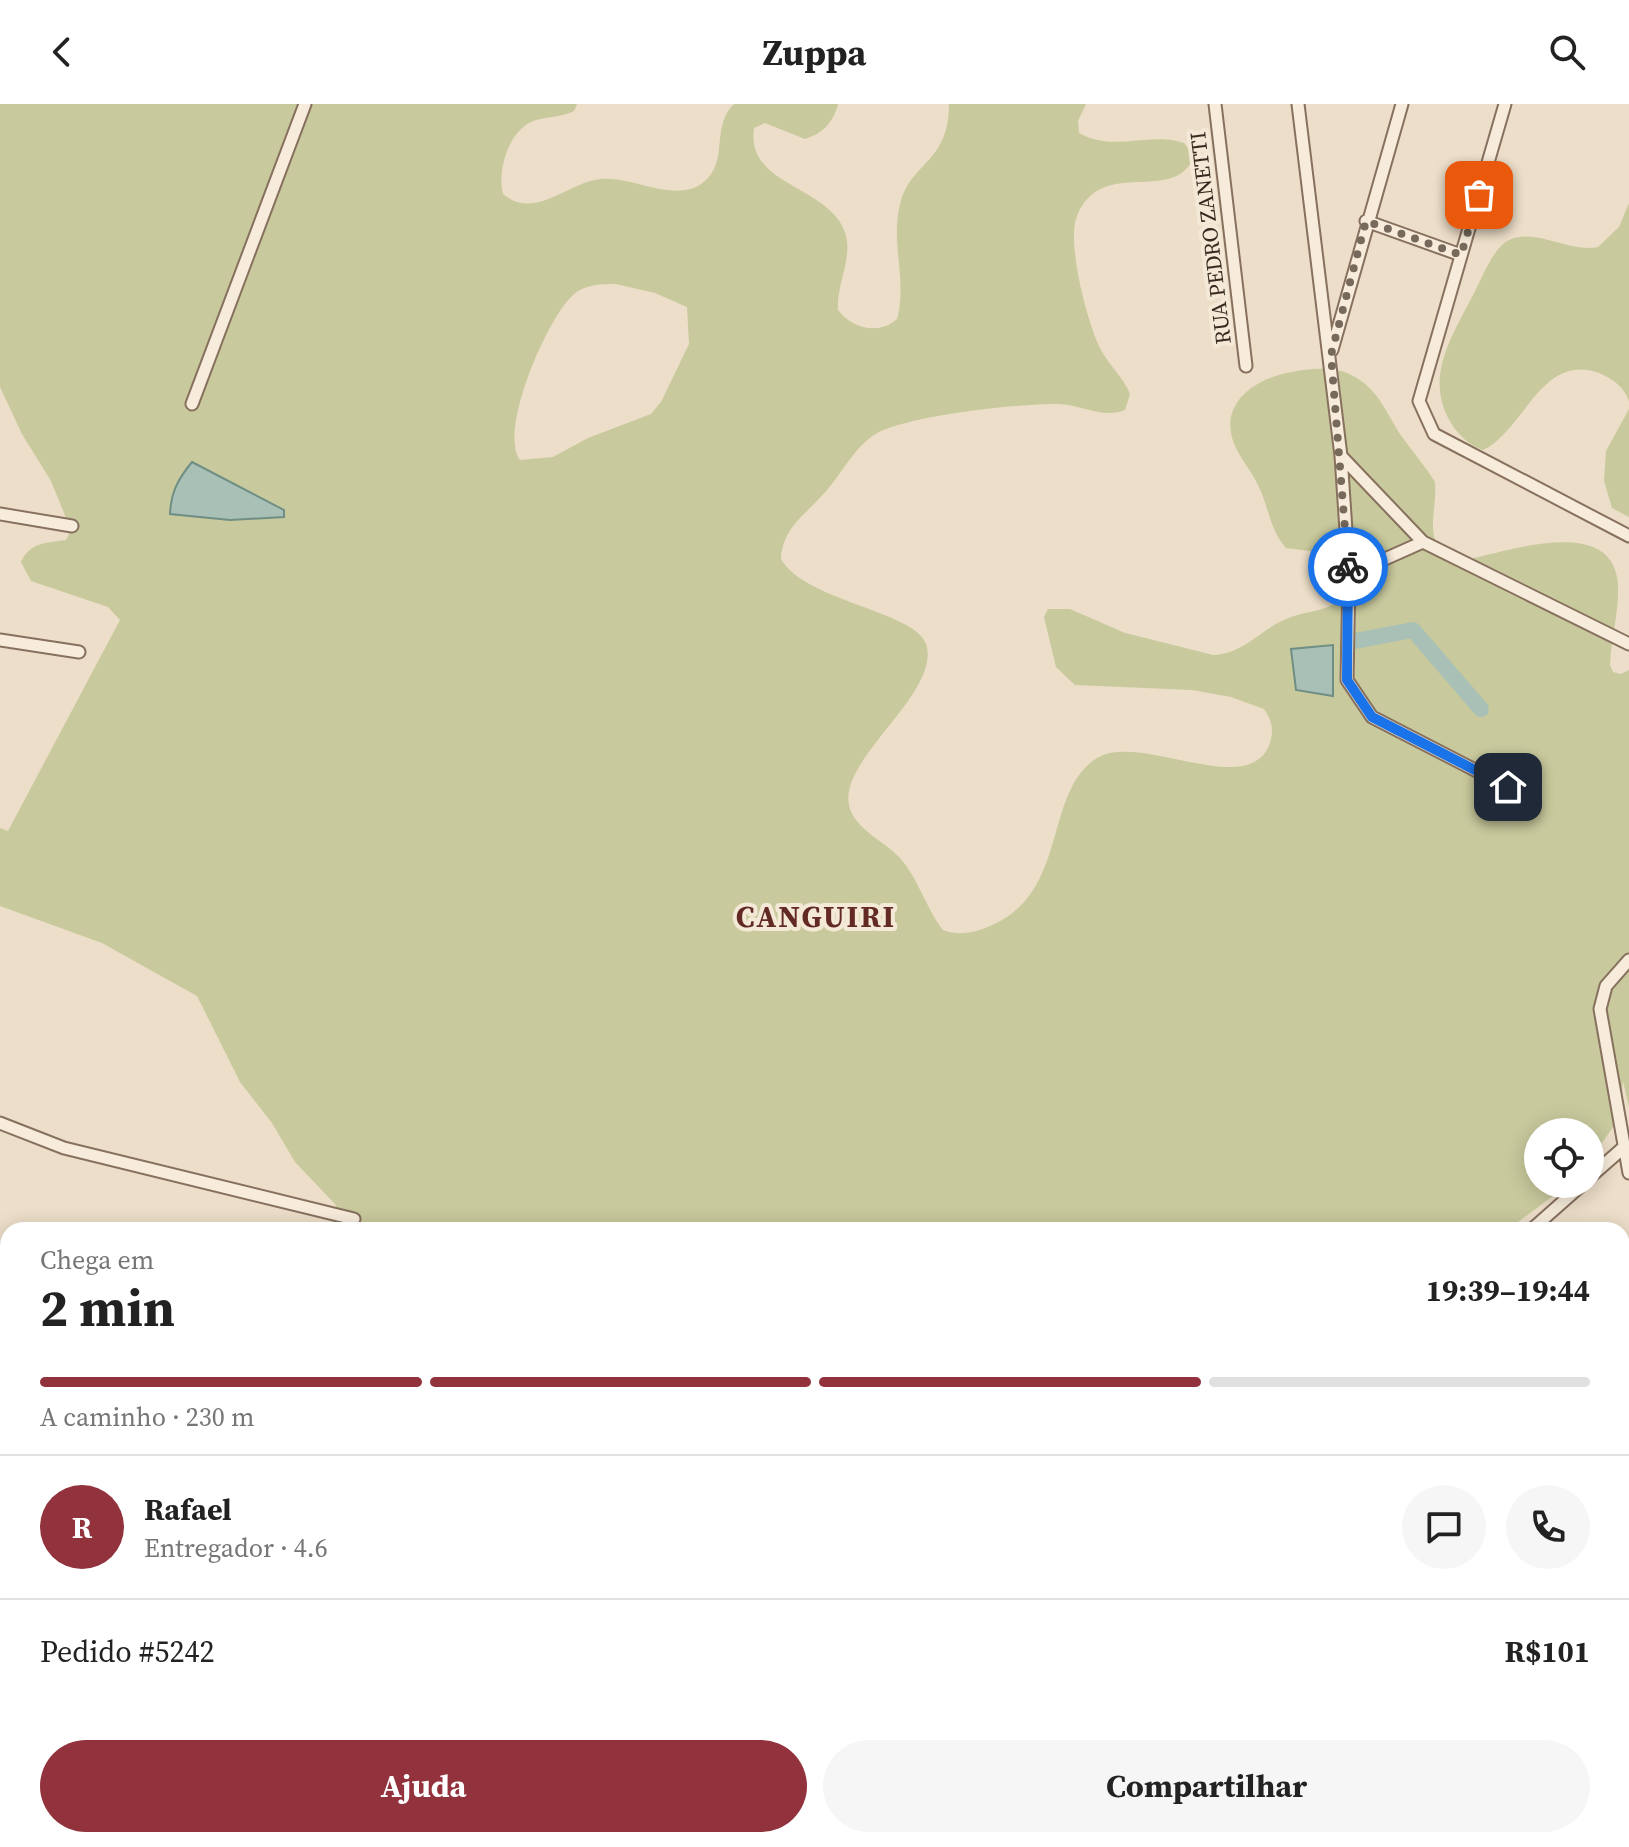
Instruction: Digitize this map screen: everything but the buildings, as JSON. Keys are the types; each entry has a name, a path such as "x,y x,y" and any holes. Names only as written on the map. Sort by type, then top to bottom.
{"street":[{"path":"192,404 305,104"},
{"name":"RUA PEDRO ZANETTI","path":"1215,104 1246,366"},
{"path":"1298,104 1341,456 1349,575 1347,680 1372,717 1508,787"},
{"path":"1331,355 1366,221 1402,104"},
{"path":"1505,104 1419,401 1434,434 1629,536"},
{"path":"1366,221 1461,255"},
{"path":"1341,456 1423,542 1629,644"},
{"path":"0,514 72,526"},
{"path":"1349,575 1423,542"},
{"path":"0,640 79,652"},
{"path":"1629,960 1606,986 1600,1009 1629,1173"},
{"path":"0,1123 64,1148 354,1219"},
{"path":"1604,1165 1623,1148"},
{"path":"1540,1222 1567,1198"}],"green space":[{"path":"0,104 577,104 574,111 569,113 531,122 510,144 503,164 503,194 527,203 552,198 601,179 685,190 697,186 714,170 723,121 734,104 838,104 826,126 805,139 765,123 754,128 755,148 763,163 776,175 825,206 838,219 847,245 838,310 851,322 875,328 897,319 901,290 897,230 901,201 906,188 943,138 949,104 1086,104 1078,121 1079,133 1092,139 1118,142 1171,140 1184,143 1194,157 1184,171 1170,178 1119,183 1103,188 1088,198 1077,216 1074,244 1084,301 1100,348 1130,394 1125,410 1109,413 1059,404 1019,406 964,412 889,428 860,447 827,490 797,521 782,548 781,559 793,573 834,596 902,623 918,633 926,644 927,663 919,683 859,767 850,787 849,805 856,821 899,857 943,930 966,933 990,926 1015,911 1032,891 1044,869 1067,797 1078,776 1094,760 1113,753 1136,752 1216,766 1240,766 1258,760 1270,743 1272,734 1264,709 1231,697 1192,690 1075,685 1056,667 1044,617 1048,609 1070,609 1125,633 1213,655 1235,650 1281,621 1326,608 1338,601 1348,585 1345,566 1325,553 1286,548 1273,526 1257,482 1237,450 1230,422 1240,399 1249,390 1273,377 1312,369 1346,373 1362,381 1376,395 1435,482 1433,531 1442,549 1469,559 1533,545 1580,543 1599,550 1612,563 1618,595 1610,665 1613,672 1621,674 1629,670 1629,1107 1623,1081 1620,1117 1604,1140 1604,1118 1524,1118 1524,1198 1550,1198 1518,1222 343,1222 335,1204 295,1162 272,1123 240,1082 197,996 102,943 0,906 0,828 8,831 120,620 108,607 31,581 21,562 34,547 66,540 71,530 51,481 22,434 0,387","holes":["616,284 655,293 687,307 689,344 661,402 651,414 588,438 553,457 520,460 515,445 516,425 529,374 552,325 574,294 594,285"]},
{"path":"1629,203 1629,401 1617,384 1599,373 1579,370 1562,374 1535,396 1497,440 1483,450 1469,443 1454,428 1443,406 1440,374 1449,343 1494,256 1503,244 1513,238 1537,238 1575,247 1598,247 1619,227"},
{"path":"1629,409 1629,517 1612,508 1604,481 1606,451"}],"shaded area":[{"path":"192,462 284,510 284,517 230,520 170,514 176,486"},
{"path":"1333,645 1333,696 1296,690 1291,649"}],"waterway":[{"path":"1355,641 1413,630 1481,709"}],"way so far":[{"path":"1348,567 1331,355 1366,221 1461,255 1479,195"}],"district":[{"name":"CANGUIRI","path":"816,916"}],"route":[{"path":"1348,567 1347,680 1372,717 1508,787"}]}
